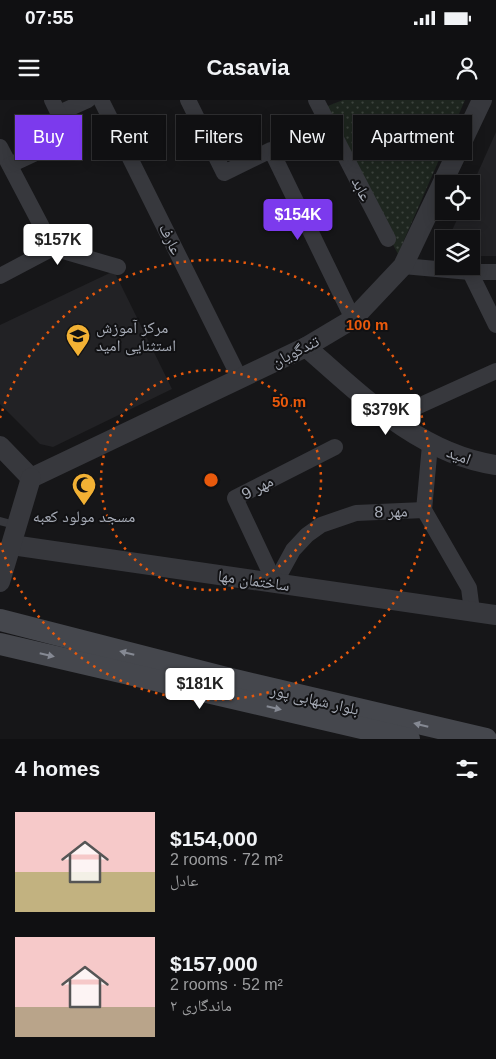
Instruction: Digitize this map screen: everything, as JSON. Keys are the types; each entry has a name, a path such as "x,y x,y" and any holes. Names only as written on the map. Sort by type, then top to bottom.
{"main road":[{"name":"بلوار شهابی پور","path":"0,620 219,686 409,739"},
{"name":"بلوار شهابی پور","path":"0,644 486,739"}],"street":[{"path":"10,165 70,137 55,107 88,100"},
{"name":"عارف","path":"101,100 240,379"},
{"path":"188,100 224,173 271,150 353,319"},
{"name":"تندگویان","path":"31,478 306,347 353,319 402,266 482,100"},
{"name":"عابد","path":"319,106 388,239"},
{"path":"0,147 53,248"},
{"path":"0,276 53,248 118,267"},
{"path":"402,266 435,269"},
{"path":"480,272 496,272"},
{"path":"471,275 496,325"},
{"name":"امید","path":"306,347 371,404 430,444 479,463 496,466"},
{"path":"392,418 495,375"},
{"path":"424,510 430,444"},
{"path":"0,446 31,478 9,523 12,545 0,582"},
{"name":"مهر 9","path":"275,583 235,498 335,447"},
{"name":"مهر 8","path":"275,583 293,550 307,535 321,525 356,512 424,510 469,588 472,611"},
{"name":"ساختمان مها","path":"12,545 496,615"}],"shaded area":[{"path":"343,100 465,100 458,115 353,115 353,160 439,160 398,254 343,152 343,115 323,115 320,109"},
{"path":"496,132 496,256 480,256 480,230 452,230 457,220 480,220 480,175 477,175"},
{"name":"مرکز آموزش استثنایی امید","path":"114,271 172,389 53,447 40,444 0,404 0,325"}],"place":[{"name":"مرکز آموزش استثنایی امید","path":"78,357"},
{"name":"مسجد مولود کعبه","path":"84,506"}]}
